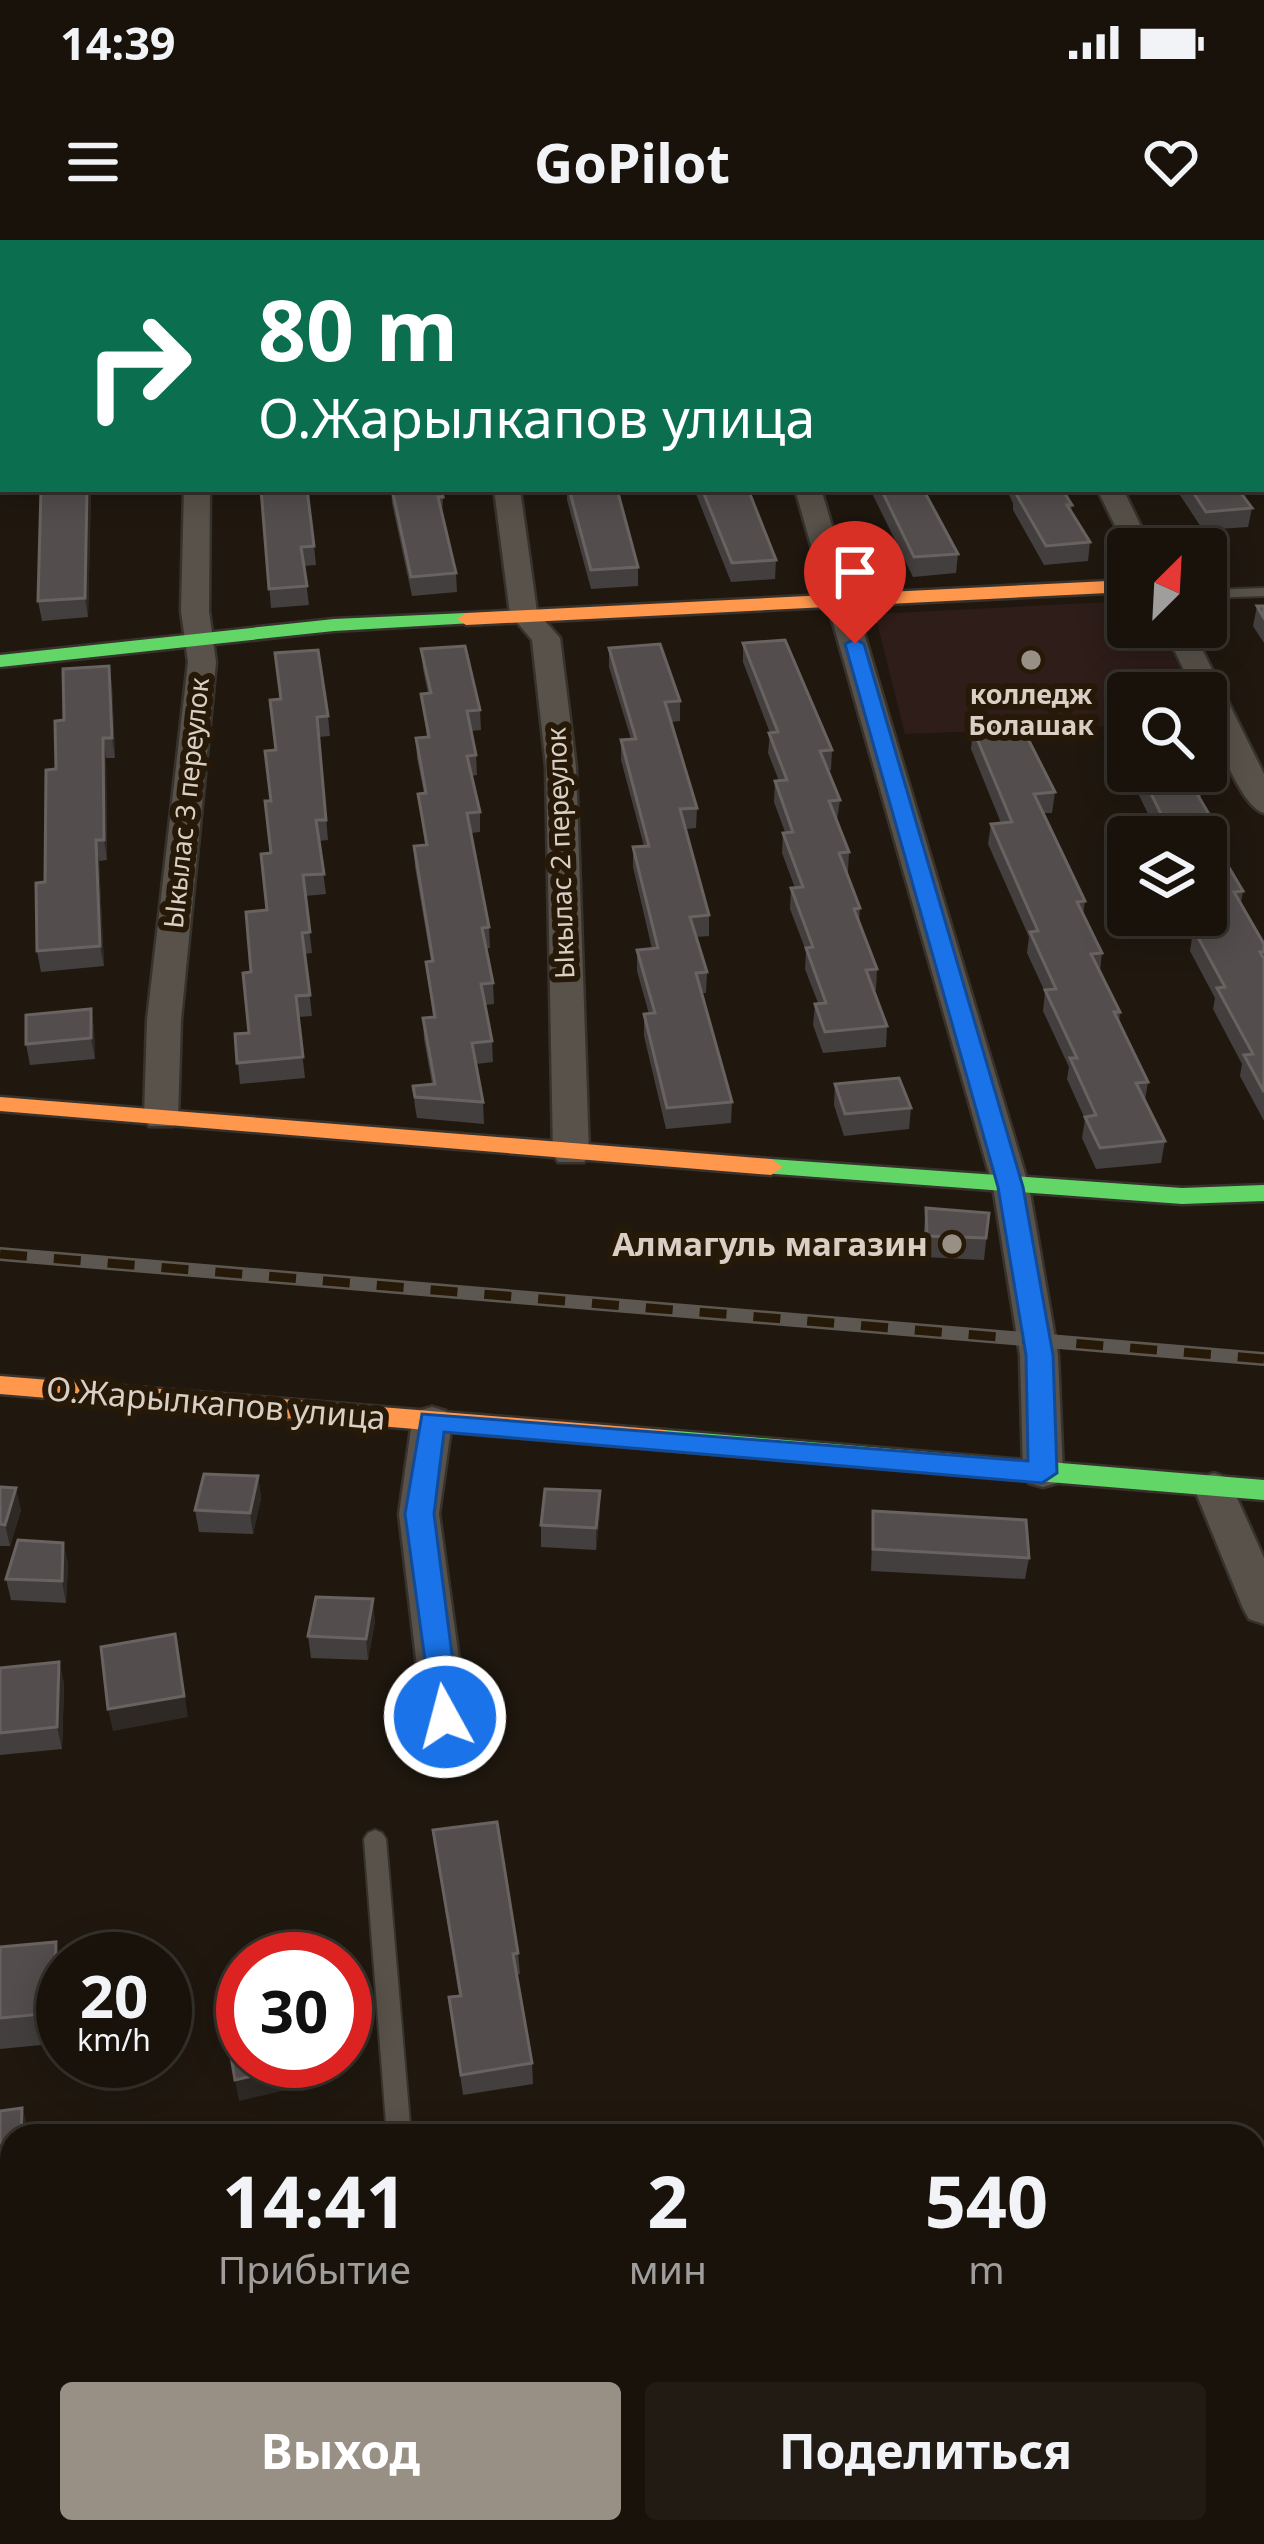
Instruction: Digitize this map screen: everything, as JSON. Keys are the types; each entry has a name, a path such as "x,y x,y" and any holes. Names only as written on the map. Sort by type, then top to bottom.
{"street":[{"name":"Ыкылас 3 переулок","path":"160,1118 170,952 202,662 196,492"},
{"name":"Ыкылас 2 переулок","path":"507,492 524,614 545,638 561,767 571,1154"},
{"path":"809,492 1010,1187 1040,1355 1042,1473"},
{"path":"1111,492 1129,528"},
{"path":"0,661 334,625 1107,587"},
{"path":"1187,648 1264,804"},
{"path":"0,1104 1010,1187 1182,1196 1264,1193"},
{"name":"О.Жарылкапов улица","path":"0,1385 1264,1490"},
{"name":"О.Жарылкапов улица","path":"432,1421 419,1514 445,1717"},
{"path":"1214,1488 1264,1608"}],"lane":[{"path":"1227,593 1264,592"},
{"path":"376,1838 398,2124"}],"shaded area":[{"name":"колледж Болашак","path":"1107,602 1107,648 1170,648 1182,672 1107,672 1107,726 905,734 875,614"}],"building":[{"path":"41,492 87,492 85,598 38,601"},
{"path":"261,492 307,492 314,546 301,547 307,586 269,589"},
{"path":"393,492 442,492 443,497 438,497 456,573 411,577"},
{"path":"570,492 618,492 638,567 591,570"},
{"path":"703,492 749,492 776,560 732,563"},
{"path":"882,492 925,492 958,554 914,557"},
{"path":"1015,492 1064,492 1090,542 1046,546"},
{"path":"1193,492 1240,492 1252,508 1206,512"},
{"path":"785,640 832,750 820,751 840,800 829,801 849,852 839,853 877,969 866,970 887,1026 825,1032 815,1004 826,1003 806,948 813,947 791,888 803,887 783,833 793,832 775,781 787,780 769,733 778,732 743,643"},
{"path":"660,644 680,701 665,702 697,808 680,809 709,915 690,917 707,972 696,973 732,1102 667,1108 644,1014 655,1013 637,950 658,948 633,847 649,846 621,740 636,739 609,648"},
{"path":"465,646 480,710 467,711 476,755 467,756 480,812 467,813 489,927 482,928 493,983 481,984 492,1041 472,1043 483,1102 415,1097 413,1086 435,1084 423,1018 435,1017 426,962 433,961 414,846 427,845 418,794 426,793 416,738 429,737 421,694 431,693 421,649"},
{"path":"318,650 328,716 317,717 326,820 316,820 324,874 303,875 310,932 302,933 310,995 296,996 303,1057 237,1063 235,1034 249,1033 243,973 251,972 246,912 267,910 261,854 271,853 265,751 276,750 270,700 281,699 275,653"},
{"path":"109,666 112,738 103,738 104,840 96,840 100,946 37,951 36,883 45,882 46,770 56,769 55,721 64,720 63,669"},
{"path":"1021,725 1055,792 1034,794 1085,901 1077,902 1102,953 1091,954 1148,1082 1136,1083 1165,1141 1100,1148 1085,1117 1096,1115 1070,1058 1077,1058 1045,990 1056,989 1030,932 1038,931 991,824 1012,822 973,729"},
{"path":"1150,792 1196,792 1210,816 1162,816"},
{"path":"1227,864 1243,891 1234,892 1264,944 1260,952 1264,959 1264,1092 1244,1055 1253,1054 1217,988 1225,987 1197,936 1227,936"},
{"path":"91,1009 91,1038 26,1044 26,1015"},
{"path":"899,1078 911,1108 845,1114 835,1084"},
{"path":"926,1208 989,1213 986,1238 927,1236"},
{"path":"204,1474 258,1476 250,1513 195,1510"},
{"path":"0,1487 16,1488 5,1525 0,1524"},
{"path":"545,1489 600,1491 596,1528 541,1525"},
{"path":"873,1511 1026,1520 1029,1558 873,1549"},
{"path":"18,1540 63,1543 62,1581 6,1579"},
{"path":"316,1597 373,1599 366,1639 308,1636"},
{"path":"175,1634 184,1696 108,1709 101,1647"},
{"path":"59,1662 57,1727 0,1733 0,1668"},
{"path":"497,1822 532,2063 461,2075 449,1997 461,1996 433,1830"},
{"path":"36,1944 36,2015 0,2018 0,1947"},
{"path":"22,2108 21,2124 0,2124 0,2111"}],"railway":[{"path":"0,1254 1264,1359"}],"traffic: fast":[{"path":"0,661 334,625 466,619"},
{"path":"771,1167 1182,1196 1264,1193"},
{"path":"665,1440 1264,1490"}],"traffic: slow":[{"path":"466,619 1107,587"},
{"path":"0,1104 771,1167"},
{"path":"0,1385 665,1440"}],"place":[{"name":"колледж Болашак","path":"1031,660"},
{"name":"Алмагуль магазин","path":"952,1244"}],"route":[{"path":"445,1717 419,1514 432,1421 1042,1473 1040,1355 1010,1187 855,644"}]}
